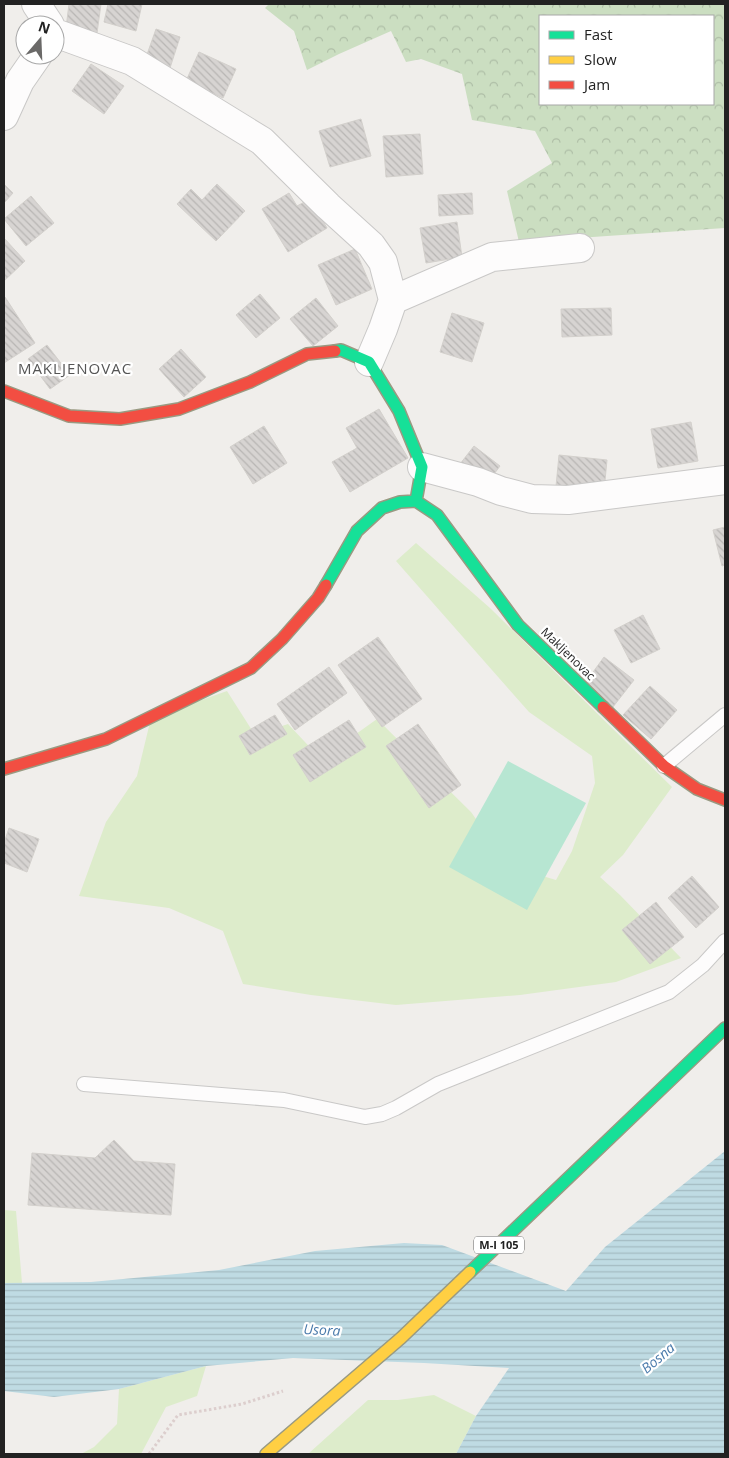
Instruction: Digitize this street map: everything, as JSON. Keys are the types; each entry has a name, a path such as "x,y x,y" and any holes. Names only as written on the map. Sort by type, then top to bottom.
{"street":[{"path":"36,4 43,15"},
{"path":"65,37 132,61 262,141 371,245 383,262 393,300 384,329 369,362"},
{"path":"4,116 20,81 31,65"},
{"path":"393,300 492,257 580,248"},
{"path":"4,391 68,416 120,419 179,409 250,382 307,354 341,350 369,362 399,411 422,467 416,501 400,502 382,508 357,531 318,598 282,640 251,668 106,740 4,769"},
{"path":"422,467 478,482 501,492 532,499 568,500 725,480"},
{"name":"Makljenovac","path":"416,501 437,515 518,625 664,766 697,789 725,800"},
{"name":"M-I 105","path":"266,1454 401,1338 725,1028"}],"lane":[{"path":"664,766 725,716"},
{"path":"84,1084 284,1100 365,1117 382,1114 438,1084 669,992 703,965 725,941"}],"path":[{"path":"149,1454 178,1415 242,1404 282,1392"}],"green space":[{"path":"269,4 725,4 725,228 519,242 507,191 552,163 535,131 472,120 462,74 421,59 406,62 391,31 307,70 294,31 265,8"},
{"path":"416,543 490,608 672,787 623,855 600,877 681,958 616,982 520,995 396,1005 311,995 243,984 223,931 169,908 79,896 106,822 137,776 151,718 227,691 255,735 288,724 321,759 377,719 471,812 509,866 556,880 572,851 595,783 592,756 529,712 396,561"},
{"path":"508,761 586,803 527,910 449,867"},
{"path":"4,1210 16,1211 22,1283 4,1283"},
{"path":"206,1366 197,1396 166,1407 141,1454 81,1454 94,1447 117,1424 119,1389"},
{"path":"434,1395 476,1416 456,1454 308,1454 368,1400 398,1400"}],"water":[{"path":"725,1151 725,1454 456,1454 476,1416 509,1368 293,1358 206,1366 119,1389 54,1397 4,1391 4,1283 91,1282 219,1270 315,1251 404,1243 442,1245 566,1291 605,1247"}],"building":[{"path":"69,4 101,4 97,33 66,28"},
{"path":"108,4 142,4 136,31 104,22"},
{"path":"156,29 180,37 169,71 144,63"},
{"path":"199,52 236,69 223,98 186,81"},
{"path":"91,64 124,86 104,114 72,91"},
{"path":"361,119 371,156 330,167 319,131"},
{"path":"420,134 423,174 386,177 383,136"},
{"path":"4,184 13,193 4,203"},
{"path":"217,184 245,211 216,241 177,204 191,189 202,200"},
{"path":"289,193 297,206 310,199 327,228 288,252 262,209"},
{"path":"472,193 473,214 439,216 438,195"},
{"path":"31,196 54,223 26,246 4,219"},
{"path":"457,222 462,257 426,263 420,228"},
{"path":"4,238 25,261 4,281"},
{"path":"355,249 372,289 336,305 318,265"},
{"path":"260,294 280,318 256,338 236,315"},
{"path":"4,298 35,343 4,363"},
{"path":"316,298 338,326 313,346 290,319"},
{"path":"611,308 612,335 562,337 561,309"},
{"path":"452,313 484,323 472,362 440,352"},
{"path":"47,345 70,375 50,389 28,359"},
{"path":"181,349 206,377 184,397 159,369"},
{"path":"379,409 408,458 350,492 332,462 357,448 346,428"},
{"path":"691,422 698,461 658,468 651,429"},
{"path":"264,426 287,463 253,484 230,447"},
{"path":"474,446 500,466 480,493 453,473"},
{"path":"559,455 607,460 603,501 555,497"},
{"path":"725,527 725,565 722,566 713,530"},
{"path":"643,615 660,649 631,663 614,630"},
{"path":"378,637 422,699 382,727 338,665"},
{"path":"604,657 634,680 609,712 580,690"},
{"path":"329,667 347,693 295,730 277,704"},
{"path":"650,686 677,710 651,739 623,715"},
{"path":"275,715 287,734 250,755 239,736"},
{"path":"349,720 366,747 310,782 293,755"},
{"path":"418,724 461,785 429,808 386,746"},
{"path":"9,828 39,839 27,872 4,863 4,843"},
{"path":"692,876 719,907 696,928 668,898"},
{"path":"656,902 684,937 650,964 622,930"},
{"path":"114,1140 134,1161 175,1164 171,1215 28,1205 32,1153 95,1158"}],"traffic: fast":[{"path":"335,351 341,350 369,362 399,411 422,467 416,501"},
{"path":"416,501 437,515 518,625 603,707"},
{"path":"326,585 357,531 382,508 400,502 416,501"},
{"path":"470,1272 725,1028"}],"traffic: slow":[{"path":"266,1454 401,1338 470,1272"}],"traffic: jam":[{"path":"4,391 69,416 120,419 179,409 250,382 307,354 335,351"},
{"path":"4,769 106,739 251,668 282,639 318,598 326,585"},
{"path":"603,707 664,766 697,789 725,800"}],"district":[{"name":"MAKLJENOVAC","path":"75,369"}],"water label":[{"name":"Usora","path":"322,1330"},
{"name":"Bosna","path":"658,1358"}]}
